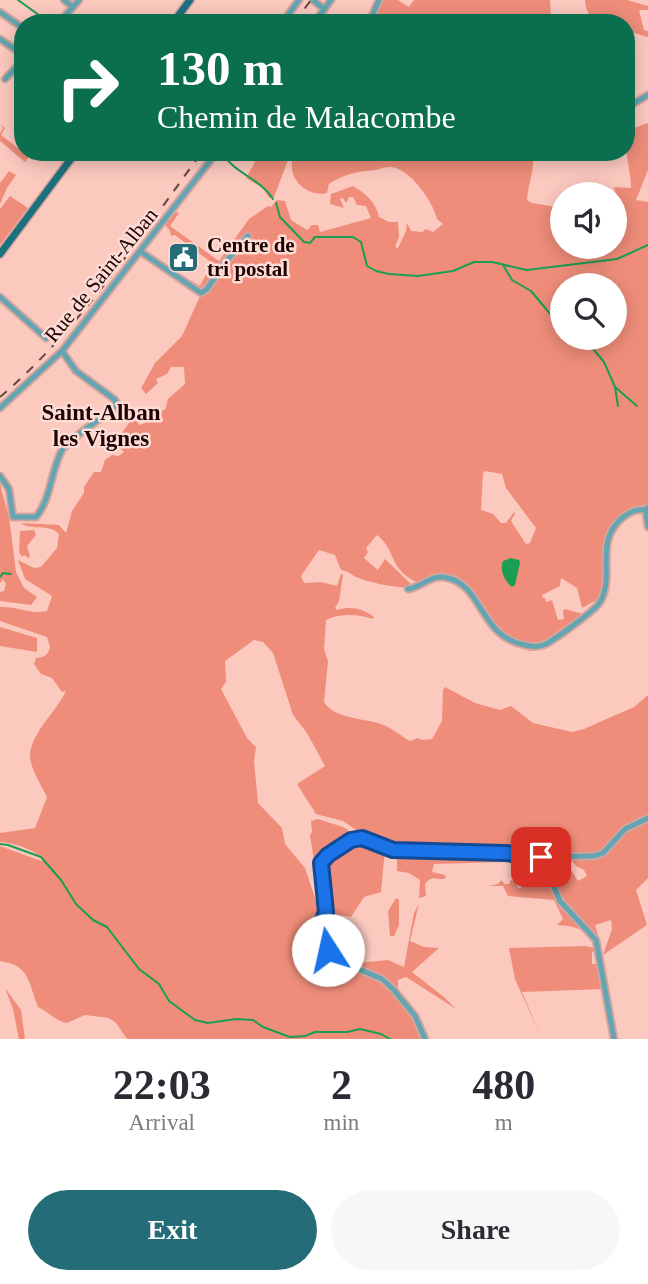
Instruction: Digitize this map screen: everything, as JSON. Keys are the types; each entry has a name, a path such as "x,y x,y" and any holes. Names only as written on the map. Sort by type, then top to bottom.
{"main road":[{"path":"0,254 69,161"}],"street":[{"path":"64,0 73,7"},
{"path":"67,14 79,0"},
{"path":"313,0 324,9"},
{"path":"320,14 331,0"},
{"path":"5,79 14,70"},
{"name":"Rue de Saint-Alban","path":"0,408 62,351 211,161"},
{"path":"141,252 201,293 248,236"},
{"path":"0,297 46,338"},
{"path":"0,476 9,489 13,517 33,518 38,515 59,456 66,445 118,405 114,398 76,371 62,351"},
{"path":"408,589 432,578 451,578 467,590 502,637 522,645 543,646 598,605 606,588 604,558 611,531 618,522 630,512 647,508 648,527"},
{"path":"425,1039 415,1016 393,989 382,979 337,960 322,939 319,926 326,912 321,869 323,860 347,842 362,838 393,850 505,853 541,857 598,856 625,829 648,818"},
{"path":"541,857 560,901 596,940 614,1039"}],"shaded area":[{"path":"381,0 398,0 409,7 414,0 550,0 551,14 375,14"},
{"path":"585,0 627,0 648,6 648,10 639,10 648,37 635,33 635,14 589,14"},
{"path":"648,123 648,170 636,200 648,202 648,505 646,508 635,508 625,513 609,533 605,543 599,601 582,608 577,588 561,578 560,586 542,595 543,598 546,602 552,600 558,620 564,619 565,609 583,614 542,644 544,647 530,651 507,643 509,639 499,631 466,587 456,579 445,575 433,576 418,583 408,578 377,535 366,548 368,552 364,558 378,570 385,559 414,587 385,585 356,577 341,570 335,555 319,550 301,576 304,583 321,582 337,586 341,574 343,575 339,601 335,608 356,609 374,617 372,619 343,615 326,620 324,649 328,661 324,702 335,712 385,725 410,741 418,738 432,739 442,721 445,687 475,703 500,710 511,706 533,723 572,732 634,707 648,695 648,878 636,890 647,925 603,955 612,929 611,920 595,925 596,936 568,910 591,934 594,942 578,929 557,925 563,919 554,900 508,896 503,886 489,886 498,884 501,880 509,884 511,880 521,888 524,880 539,877 535,862 531,861 434,864 432,872 445,875 446,878 433,878 428,881 425,884 426,896 419,898 420,880 409,873 397,871 397,850 369,839 343,821 316,814 297,784 325,766 307,733 293,715 273,653 263,642 254,640 225,661 226,682 221,689 247,738 256,747 254,761 258,803 282,828 285,844 305,868 321,916 317,929 330,956 332,958 338,954 358,963 388,960 404,967 414,913 419,904 410,941 424,947 439,948 412,972 456,1009 406,977 398,980 398,990 419,1016 429,1039 127,1039 109,1018 85,1015 67,1023 38,1007 23,971 17,966 0,961 0,846 44,860 23,847 0,842 0,833 35,828 47,797 32,765 31,747 39,730 66,691 62,692 52,678 41,674 34,664 36,658 48,652 50,647 47,637 0,621 0,607 47,611 52,596 25,579 18,560 34,568 41,567 57,548 59,534 50,529 21,523 59,525 66,533 72,511 94,472 101,472 105,460 112,455 119,456 124,452 115,443 131,420 134,419 140,425 145,423 146,417 153,418 157,411 165,410 168,399 185,384 184,367 171,367 167,374 156,379 158,383 146,394 141,388 155,363 182,336 201,294 209,289 225,264 241,247 246,248 250,236 248,234 222,264 206,289 198,291 182,276 200,286 212,263 175,235 171,236 165,225 176,212 179,213 170,226 219,261 249,219 268,206 271,207 277,200 285,201 291,220 307,230 312,225 318,225 320,232 371,218 366,206 357,205 353,197 349,197 346,203 343,198 340,199 344,208 330,204 331,194 353,186 369,198 379,217 389,222 398,222 399,237 395,247 398,248 407,223 411,231 422,232 426,229 433,232 443,224 437,219 426,196 406,174 392,167 357,172 341,177 329,184 327,193 319,194 298,183 292,161 533,161 527,200 550,206 550,259 627,259 627,188 631,188 628,161 635,161 635,128","holes":["485,471 502,474 506,488 536,528 530,543 526,544 511,521 514,512 506,523 501,523 493,514 481,510 483,473","563,862 573,862 584,870 587,876 578,881 572,871 564,875 559,866"]},
{"path":"0,125 5,128 1,135 14,145 14,153 0,141 0,133 3,128"},
{"path":"288,161 274,197 269,198 263,188 246,178 255,162"},
{"path":"9,171 16,175 0,204 0,183"},
{"path":"10,196 28,208 0,245 0,209"},
{"path":"0,484 9,517 16,572 24,588 37,597 31,605 0,601 0,592 4,591 6,584 3,579 0,583"},
{"path":"34,530 36,535 27,546 30,556 22,557 19,552 20,531"},
{"path":"511,558 519,560 520,563 515,585 512,587 502,572 503,561"},
{"path":"0,627 37,638 37,652 0,646"},
{"path":"318,819 343,827 357,836 346,840 325,855 354,842 385,849 381,892 364,897 351,917 330,913 321,928 325,911 322,911 310,835 311,821"},
{"path":"396,898 399,900 399,925 394,936 390,936 388,911"},
{"path":"509,948 595,948 597,957 592,951 592,964 599,964 604,989 522,992 542,1039 515,979"},
{"path":"5,988 21,1010 25,1039 19,1039 13,1009"}],"waterway":[{"path":"18,0 37,14"},
{"path":"228,161 262,186 273,199"},
{"path":"276,203 280,217 304,242 310,243 315,237 353,237 361,242 367,266 389,274 418,276 453,271 474,262 492,262 527,270 617,259 648,245"},
{"path":"503,265 512,280 531,291 550,314"},
{"path":"594,350 604,362 615,387 637,406"},
{"path":"615,387 618,406"},
{"path":"0,577 3,573 11,574"},
{"path":"0,844 41,857 61,880 76,904 93,920 107,927 139,969 159,984 169,1001 195,1020 208,1023 236,1019 253,1020 263,1027 290,1037 315,1032 347,1032 360,1029 390,1039"}],"railway":[{"path":"301,14 311,0"},
{"path":"0,397 56,343 82,313 195,161"}],"place":[{"name":"Centre de tri postal","path":"184,257"}],"district":[{"name":"Saint-Alban les Vignes","path":"101,425"}],"route":[{"path":"328,950 319,930 326,912 321,866 328,855 351,840 362,838 393,850 505,853 541,857"}]}
